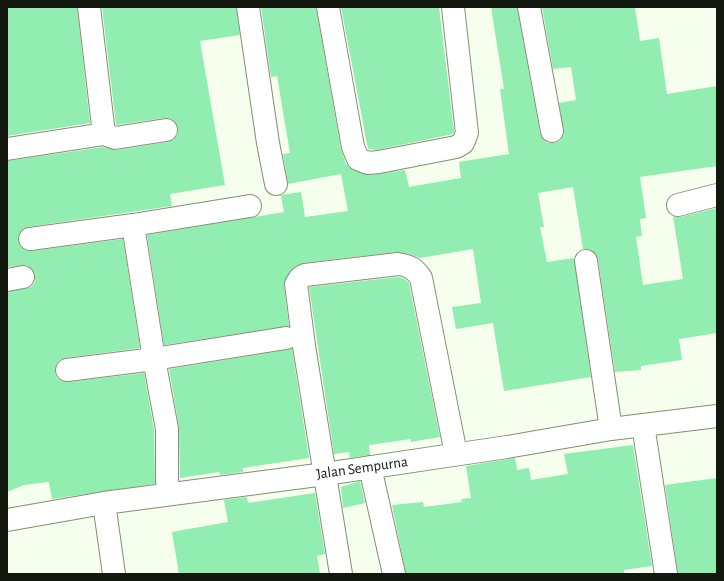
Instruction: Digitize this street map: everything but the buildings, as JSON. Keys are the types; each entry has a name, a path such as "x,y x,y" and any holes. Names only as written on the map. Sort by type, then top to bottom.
{"street":[{"path":"90,7 104,134"},
{"path":"248,7 268,143 276,184"},
{"path":"328,7 354,147 358,159 374,163 456,147 463,143 467,133 453,7"},
{"path":"529,7 552,131"},
{"path":"7,148 104,134 115,138 166,130"},
{"path":"678,205 717,195"},
{"path":"30,240 250,206"},
{"path":"133,225 154,359 167,430 167,480 169,494"},
{"path":"586,261 610,429"},
{"path":"341,574 304,346 296,284 305,275 398,264 410,266 416,270 421,278 456,454"},
{"path":"67,370 154,359 286,338"},
{"name":"Jalan Sempurna","path":"7,520 104,503 325,474 610,429 717,416"},
{"path":"643,425 666,574"},
{"path":"370,467 394,574"},
{"path":"104,503 114,574"}]}
